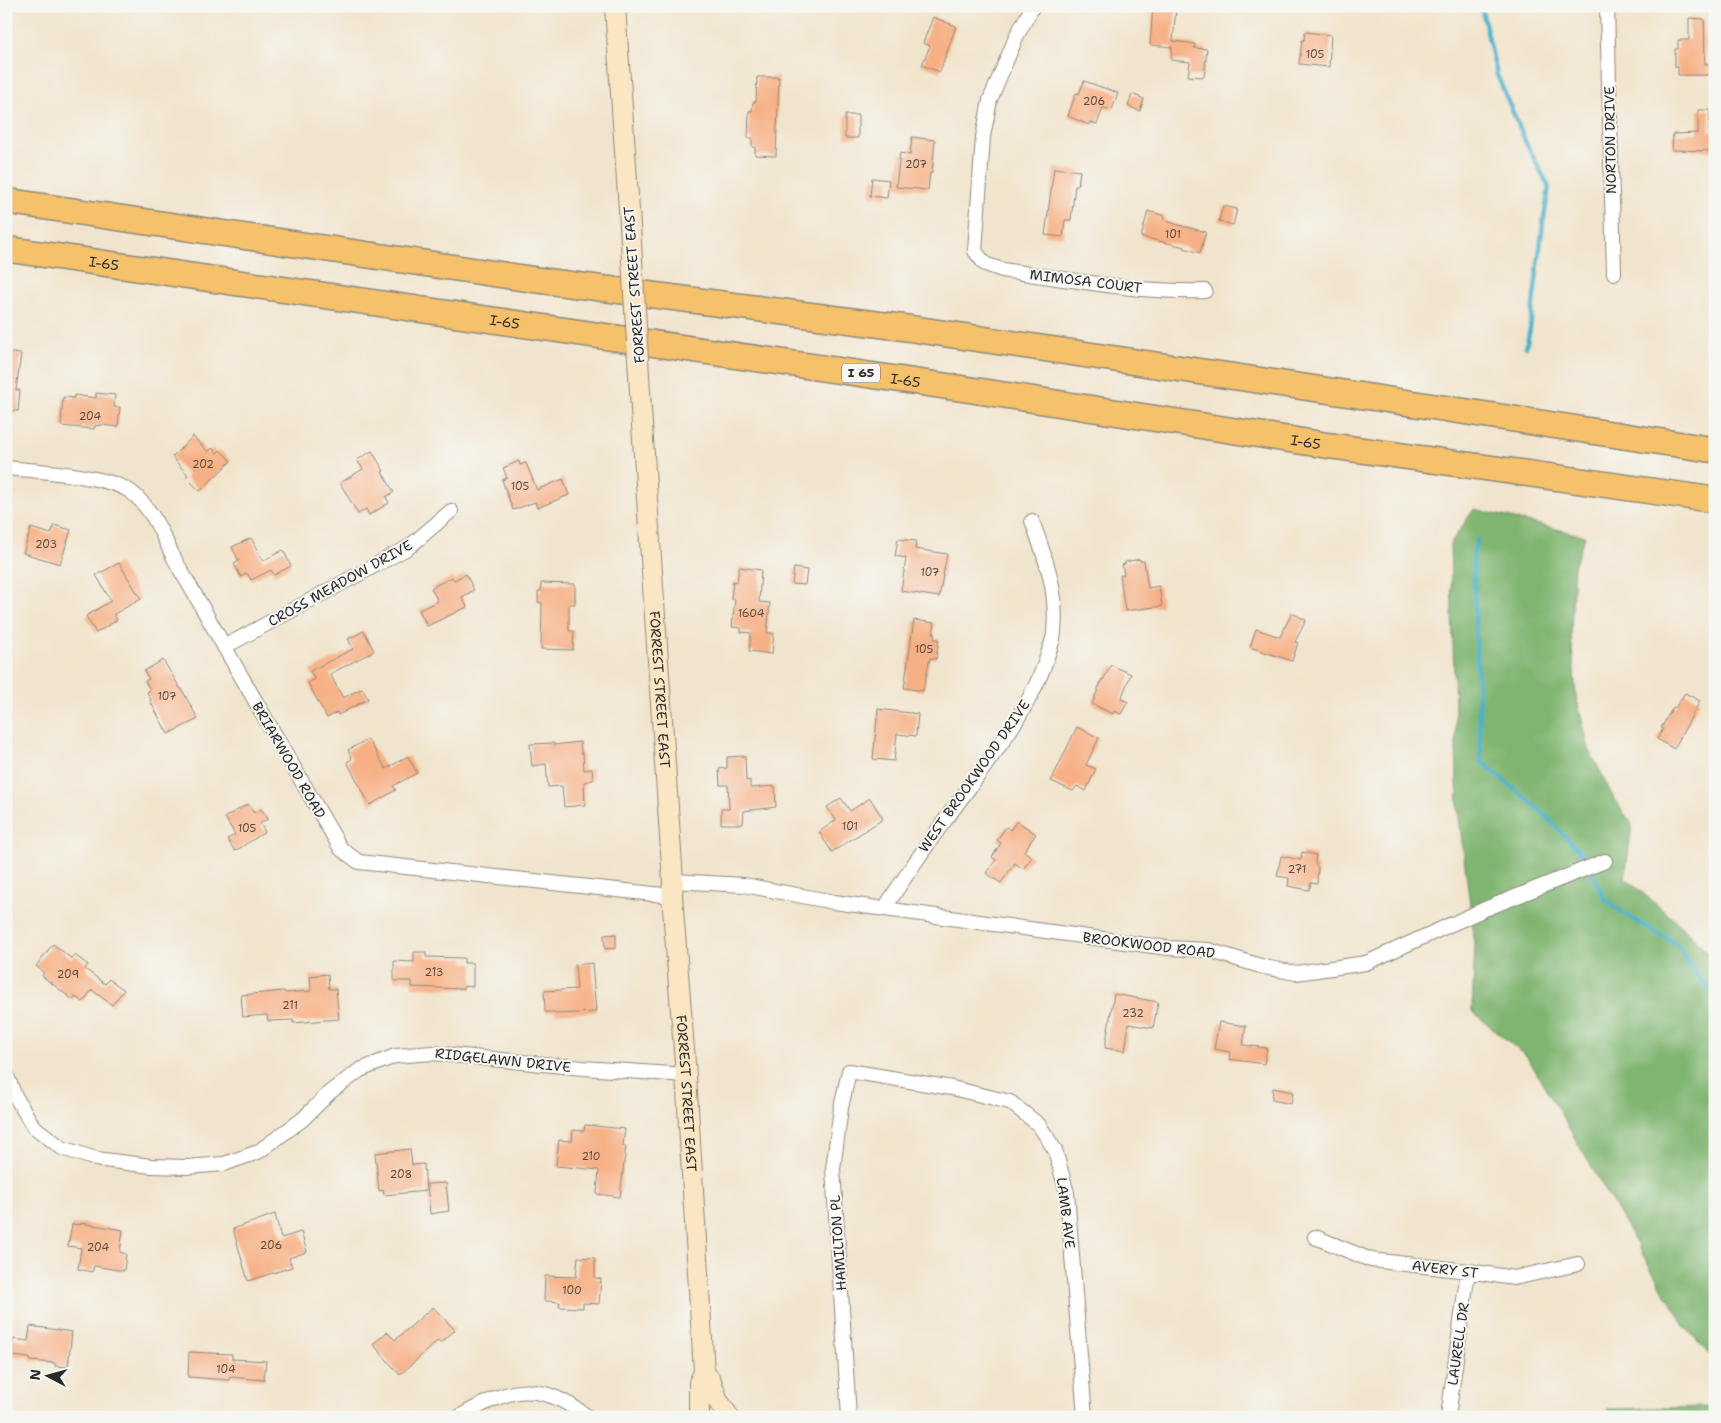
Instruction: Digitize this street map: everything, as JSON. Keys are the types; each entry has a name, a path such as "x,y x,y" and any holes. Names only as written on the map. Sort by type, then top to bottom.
{"highway":[{"path":"6,201 537,280 917,330 1321,389 1715,450"},
{"name":"I-65","path":"6,249 972,390 1325,445 1715,500"}],"street":[{"name":"FORREST STREET EAST","path":"615,6 704,1372 699,1383 699,1417"},
{"name":"MIMOSA COURT","path":"1033,6 1017,34 990,100 983,137 975,250 985,264 1002,270 1130,288 1186,292 1205,291"},
{"name":"NORTON DRIVE","path":"1607,6 1614,273"},
{"name":"BRIARWOOD ROAD","path":"6,468 79,476 115,483 130,490 143,502 155,518 173,555 224,647 341,849 359,862 673,889"},
{"name":"CROSS MEADOW DRIVE","path":"224,647 409,547 451,511"},
{"name":"WEST BROOKWOOD DRIVE","path":"884,908 920,854 994,752 1026,704 1043,670 1054,634 1055,596 1046,560 1032,521"},
{"name":"BROOKWOOD ROAD","path":"673,889 744,885 834,902 1168,948 1208,950 1264,967 1296,973 1366,963 1485,909 1605,861"},
{"name":"RIDGELAWN DRIVE","path":"6,1073 14,1094 33,1126 62,1148 96,1159 151,1166 187,1167 224,1164 258,1152 303,1119 330,1092 360,1070 394,1056 432,1053 583,1068 686,1074"},
{"name":"HAMILTON PL","path":"849,1071 840,1108 833,1169 849,1417"},
{"name":"LAMB AVE","path":"849,1071 952,1088 1010,1102 1039,1125 1055,1150 1067,1194 1086,1417"},
{"name":"AVERY ST","path":"1315,1237 1372,1260 1514,1278 1578,1264"},
{"name":"LAURELL DR","path":"1448,1417 1468,1271"},
{"name":"FORREST STREET EAST","path":"704,1372 711,1382 718,1401 729,1417"},
{"path":"459,1417 488,1400 522,1391 541,1392 558,1398 588,1417"}],"green space":[{"path":"1474,509 1585,536 1574,566 1571,634 1576,696 1589,749 1615,801 1632,824 1625,878 1671,917 1715,959 1715,1360 1685,1327 1528,1058 1472,1011 1475,944 1458,810 1450,544"},
{"path":"1715,1407 1715,1417 1607,1417 1608,1409"}],"building":[{"path":"1153,6 1176,9 1173,41 1195,44 1194,48 1207,49 1204,77 1188,76 1190,62 1171,60 1172,47 1150,45"},
{"path":"933,17 956,26 940,72 922,65 930,46 923,43"},
{"path":"1689,18 1704,19 1705,64 1710,64 1709,75 1678,75 1678,67 1675,67 1675,49 1678,49 1678,40 1689,40"},
{"path":"1305,32 1331,35 1329,67 1299,64"},
{"path":"757,77 779,77 776,156 755,155 755,147 752,147 752,138 748,138 749,111 752,111 753,102 756,102"},
{"path":"1084,81 1118,93 1112,110 1103,108 1097,124 1090,122 1089,125 1068,116 1076,93 1079,94"},
{"path":"1132,94 1144,99 1140,111 1128,106"},
{"path":"1698,110 1710,110 1709,132 1715,132 1715,151 1672,150 1673,134 1698,133"},
{"path":"845,115 858,115 858,138 845,138"},
{"path":"912,137 935,140 932,173 930,173 928,190 896,187 900,153 910,155"},
{"path":"1054,168 1080,171 1078,186 1075,186 1071,220 1065,220 1063,237 1045,235"},
{"path":"872,178 889,180 887,198 870,196"},
{"path":"1223,206 1237,209 1233,225 1219,221"},
{"path":"1148,211 1165,216 1164,220 1206,232 1200,253 1185,247 1141,237"},
{"path":"6,352 21,354 16,390 20,390 18,411 6,410"},
{"path":"96,393 115,395 114,407 120,407 118,427 102,425 95,426 94,429 61,426 63,397 74,398 74,395 96,398"},
{"path":"193,436 208,452 212,448 217,453 220,450 231,461 200,491 186,477 188,475 172,457"},
{"path":"372,451 394,492 386,497 389,503 369,515 366,509 358,514 340,483 363,469 357,460"},
{"path":"519,461 520,465 526,463 537,490 563,479 569,495 537,508 535,502 513,510 502,480 507,478 503,468"},
{"path":"54,525 71,530 60,564 23,553 31,528 51,534"},
{"path":"251,538 263,561 283,550 291,566 274,575 271,570 251,580 247,573 241,577 234,564 239,561 232,547"},
{"path":"898,539 916,541 915,549 947,554 939,597 901,591 906,558 895,556"},
{"path":"1140,559 1140,561 1144,561 1148,588 1159,586 1162,606 1125,611 1120,575 1124,575 1122,565 1125,562"},
{"path":"119,563 141,599 114,614 117,620 96,633 86,616 111,601 96,575"},
{"path":"739,567 761,570 759,602 770,603 767,633 774,633 772,654 749,651 751,633 741,632 741,628 732,627 735,599 731,599 733,581 737,582"},
{"path":"794,568 807,570 805,585 792,584"},
{"path":"466,574 474,590 462,597 467,607 427,626 419,610 438,601 431,588 452,577 454,580"},
{"path":"541,583 575,584 575,604 569,604 569,631 574,631 573,650 541,649 542,603 538,602 538,591 541,591"},
{"path":"1292,613 1306,620 1295,642 1298,643 1292,661 1250,647 1256,629 1280,637"},
{"path":"914,620 935,623 934,639 939,639 936,659 930,658 923,691 904,688"},
{"path":"364,631 374,651 330,674 343,698 362,688 368,699 338,715 337,712 327,718 308,683 315,679 310,671 353,649 348,639"},
{"path":"163,660 198,719 168,734 150,701 147,692 150,690 145,681 149,679 144,671"},
{"path":"1111,665 1131,674 1121,699 1128,702 1121,714 1114,711 1113,714 1092,704 1102,679"},
{"path":"1685,693 1700,701 1674,749 1657,739 1673,707 1675,708"},
{"path":"878,709 918,714 916,736 897,734 894,761 873,759"},
{"path":"1077,727 1099,738 1086,765 1096,769 1086,791 1077,786 1073,791 1051,781"},
{"path":"368,739 386,769 408,756 417,773 393,786 396,790 370,805 347,762 352,759 348,750"},
{"path":"580,742 584,770 592,769 593,780 584,782 585,805 564,807 562,786 548,787 546,764 532,766 530,744 554,743 554,745"},
{"path":"745,756 746,781 750,780 750,788 775,786 776,807 744,811 743,824 721,824 721,809 729,809 728,785 720,785 719,769 727,768 727,757"},
{"path":"841,798 850,811 870,798 883,819 832,852 819,832 836,820 827,807"},
{"path":"248,804 254,813 261,809 268,819 260,823 265,832 235,851 227,839 235,835 225,817"},
{"path":"1017,821 1036,834 1024,851 1032,857 1023,869 1015,863 1001,883 986,873 996,860 992,857 1001,843 997,840 1006,827 1010,830"},
{"path":"1302,852 1316,855 1315,863 1318,868 1317,884 1311,883 1309,890 1288,886 1289,878 1277,876 1281,856 1301,860"},
{"path":"616,934 616,948 605,949 604,935"},
{"path":"53,944 72,959 75,955 88,965 85,969 105,984 109,979 124,990 112,1005 92,990 83,1002 75,997 73,1000 42,976 44,973 36,966"},
{"path":"414,952 426,952 426,957 464,958 464,963 473,963 473,987 464,986 464,989 412,987 412,981 394,981 394,961 414,962"},
{"path":"592,963 596,1012 555,1014 555,1012 545,1012 544,991 577,989 575,965"},
{"path":"328,974 329,989 336,989 339,1019 293,1023 293,1020 268,1021 267,1015 243,1017 241,995 284,991 285,993 311,991 310,976"},
{"path":"1114,994 1158,1002 1153,1028 1129,1024 1125,1051 1105,1048"},
{"path":"1219,1022 1246,1026 1243,1045 1267,1048 1264,1064 1229,1059 1230,1052 1214,1049"},
{"path":"1273,1088 1293,1092 1291,1104 1272,1100"},
{"path":"585,1125 625,1129 623,1146 626,1146 620,1197 597,1194 599,1170 556,1166 559,1140 572,1141 573,1130 584,1131"},
{"path":"410,1149 412,1165 424,1164 426,1191 384,1195 383,1190 379,1191 375,1153"},
{"path":"446,1183 449,1211 430,1214 427,1184"},
{"path":"275,1214 281,1238 301,1232 307,1252 289,1258 292,1267 248,1281 233,1229"},
{"path":"81,1223 123,1230 120,1252 126,1254 124,1271 94,1266 92,1272 78,1269 81,1248 68,1246 72,1224 81,1225"},
{"path":"578,1257 595,1258 595,1278 601,1279 599,1304 583,1303 583,1308 559,1307 560,1302 544,1301 545,1276 576,1277"},
{"path":"433,1307 455,1330 441,1343 438,1340 400,1375 373,1344 387,1332 395,1340"},
{"path":"30,1326 72,1332 68,1367 55,1366 55,1363 30,1361 30,1358 12,1356 13,1339 28,1341"},
{"path":"189,1352 232,1354 232,1359 266,1361 264,1380 230,1377 229,1380 188,1377"}],"waterway":[{"path":"1481,6 1497,75 1527,145 1549,187 1526,347"},
{"path":"1477,540 1473,555 1481,761 1541,811 1586,858"},
{"path":"1593,875 1606,901 1639,923 1676,943 1697,976 1715,994"}]}
